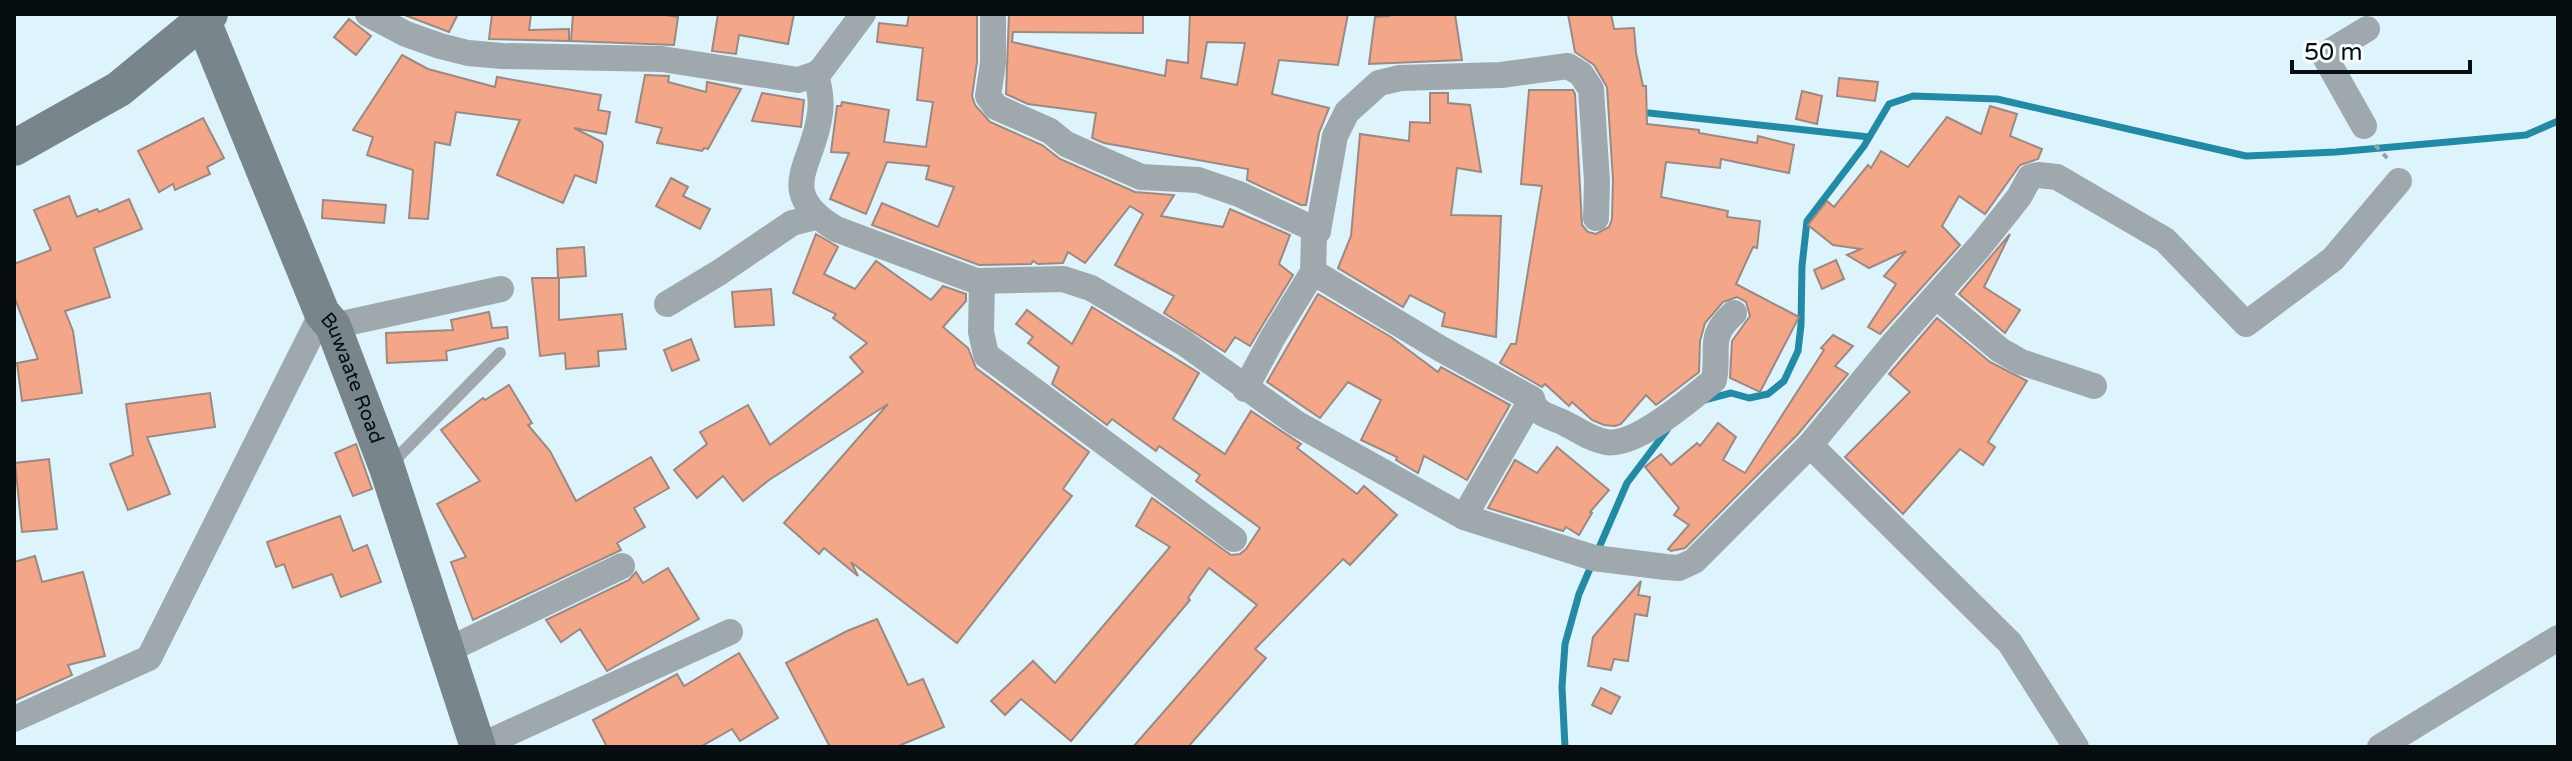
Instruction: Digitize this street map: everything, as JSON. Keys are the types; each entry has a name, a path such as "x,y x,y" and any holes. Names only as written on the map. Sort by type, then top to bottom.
{"street":[{"path":"368,14 406,34 468,53 662,59 798,80 816,74 863,14"},
{"path":"993,14 993,63 988,96 996,107 1050,131 1066,144 1141,177 1198,180 1239,194 1318,231"},
{"path":"14,148 119,89 206,17"},
{"name":"Buwaate Road","path":"206,17 387,468 478,747"},
{"path":"2366,133 2324,55 2367,29"},
{"path":"1245,389 1313,272 1314,236 1318,231 1335,136 1347,112 1379,83 1400,78 1501,75 1568,66 1581,74 1591,89 1597,181 1596,218"},
{"path":"816,74 821,96 820,114 804,168 801,194 816,217 836,229 982,281 1063,279 1079,282 1127,307 1184,343 1245,389 1334,446 1464,517 1582,555 1666,567 1687,566 1810,445 1990,234 2019,197 2030,177 2057,177 2165,240 2246,324 2333,259 2395,172"},
{"path":"667,304 792,223 816,217"},
{"path":"1313,272 1532,399 1542,414 1592,438 1615,443 1626,440 1673,412 1714,380 1717,360 1715,338 1721,324 1734,313"},
{"path":"982,281 981,332 986,355 1234,539"},
{"path":"14,719 149,658 328,320 501,289"},
{"path":"1936,296 2021,362 2094,386"},
{"path":"1464,517 1532,399"},
{"path":"1810,445 2010,643 2076,747"},
{"path":"448,650 622,566"},
{"path":"478,747 730,632"},
{"path":"2380,747 2558,638"}],"lane":[{"path":"387,468 500,353"}],"path":[{"path":"2366,133 2395,172"}],"building":[{"path":"402,14 458,14 449,32"},
{"path":"492,14 531,14 529,30 569,29 569,41 489,39"},
{"path":"573,14 659,14 678,17 674,45 571,41"},
{"path":"718,14 794,14 788,44 739,35 736,54 712,51"},
{"path":"909,14 977,14 977,62 972,96 975,105 990,122 1042,145 1060,159 1135,192 1174,195 1161,216 1223,227 1230,209 1290,235 1279,264 1293,275 1250,346 1235,337 1225,352 1164,313 1174,296 1115,265 1143,214 1130,206 1085,263 1068,252 1063,263 1038,264 1033,261 1031,264 979,265 872,225 882,203 938,227 954,187 926,179 929,166 887,162 866,214 830,199 849,153 831,152 837,106 841,106 842,102 889,110 884,142 926,147 933,102 917,100 923,48 877,42 879,23 907,26"},
{"path":"1009,14 1143,14 1143,33 1013,32 1012,42 1165,76 1167,60 1188,63 1190,14 1348,14 1338,65 1279,60 1272,94 1329,108 1319,133 1306,205 1247,180 1248,169 1104,143 1092,138 1096,113 1028,104 1006,94","holes":["1207,42 1245,43 1237,85 1201,78"]},
{"path":"1388,14 1455,14 1462,60 1369,64 1375,17"},
{"path":"1568,14 1611,14 1614,29 1634,28 1636,53 1643,86 1646,86 1647,124 1699,130 1699,133 1757,143 1758,136 1794,145 1789,173 1721,159 1720,168 1666,162 1661,197 1728,211 1727,217 1760,221 1757,248 1753,247 1736,284 1799,317 1760,392 1730,378 1732,341 1750,316 1746,302 1737,297 1723,302 1705,323 1700,341 1699,372 1656,405 1646,395 1621,424 1615,426 1592,420 1572,402 1569,406 1545,384 1542,387 1500,363 1511,344 1516,344 1542,186 1521,184 1529,90 1573,90 1582,225 1588,232 1596,234 1609,227 1612,219 1613,180 1607,87 1594,65 1575,52"},
{"path":"349,19 371,36 356,55 334,37"},
{"path":"402,55 428,69 495,87 497,77 601,95 598,110 610,112 606,134 574,128 602,142 596,183 575,175 563,203 497,175 520,120 456,112 450,145 435,142 428,219 409,218 413,170 367,155 373,137 353,130"},
{"path":"645,75 669,76 668,82 706,92 707,82 741,89 708,149 702,151 657,143 662,128 636,122"},
{"path":"1839,78 1878,82 1875,101 1837,96"},
{"path":"1802,91 1822,96 1817,124 1796,119"},
{"path":"762,93 804,100 801,127 752,121"},
{"path":"1430,93 1448,93 1448,103 1470,105 1481,172 1457,168 1451,215 1501,216 1496,337 1442,326 1445,313 1410,295 1403,307 1338,268 1351,236 1360,134 1409,141 1410,122 1430,123"},
{"path":"1990,106 2017,114 2010,136 2042,149 2038,159 2020,165 1985,214 1959,196 1942,226 1960,245 1880,334 1868,327 1896,284 1884,276 1906,251 1869,268 1847,255 1861,249 1833,245 1808,225 1827,201 1834,207 1868,165 1871,168 1881,151 1908,167 1947,117 1981,134"},
{"path":"203,118 224,158 207,167 210,174 175,190 173,184 159,192 138,151"},
{"path":"671,178 688,187 683,196 710,209 700,229 656,206"},
{"path":"69,196 77,217 97,209 99,212 129,199 142,229 94,248 110,297 65,311 73,331 82,393 22,401 17,363 38,359 14,296 14,264 51,250 34,210"},
{"path":"323,200 386,205 384,223 322,218"},
{"path":"816,234 838,247 824,274 855,289 876,261 931,300 943,286 966,294 966,301 943,327 968,348 976,368 1089,452 1063,489 1072,496 957,643 851,562 858,576 824,548 819,554 784,523 888,404 769,480 743,501 723,476 697,498 674,470 707,444 700,432 748,405 770,445 863,372 850,357 867,343 833,318 836,314 793,293"},
{"path":"2010,234 1984,287 2020,310 2005,333 1959,294"},
{"path":"584,247 586,276 558,278 557,249"},
{"path":"1836,260 1844,279 1822,289 1814,270"},
{"path":"532,278 559,278 559,320 622,314 626,349 598,351 599,366 566,369 565,353 540,356"},
{"path":"771,289 774,325 735,327 732,292"},
{"path":"1318,294 1391,337 1438,372 1441,367 1510,405 1467,480 1424,456 1418,473 1396,460 1397,457 1361,440 1381,400 1348,382 1320,418 1267,382"},
{"path":"1092,307 1199,373 1173,419 1225,454 1251,411 1301,444 1297,448 1357,494 1364,486 1397,515 1350,565 1343,559 1255,649 1266,658 1188,747 1133,747 1257,605 1209,568 1188,598 1190,600 1071,741 1021,699 1005,715 991,701 1033,661 1055,683 1170,547 1136,526 1152,498 1231,555 1240,554 1246,549 1260,528 1196,481 1200,475 1159,446 1156,451 1112,419 1107,425 1052,384 1059,367 1028,343 1033,337 1016,324 1027,310 1072,344"},
{"path":"489,312 492,328 507,327 508,338 446,351 447,360 387,363 386,333 453,330 451,320"},
{"path":"1937,318 1990,362 2027,381 1988,442 1995,447 1983,465 1960,449 1903,514 1845,457 1910,392 1889,374"},
{"path":"1833,335 1853,346 1835,366 1848,374 1798,434 1685,548 1668,549 1689,525 1674,515 1679,508 1645,467 1661,454 1671,465 1697,443 1700,446 1718,423 1736,437 1723,460 1745,473 1824,350 1821,348"},
{"path":"691,339 699,360 672,371 664,350"},
{"path":"509,385 532,423 528,425 550,451 576,501 651,457 669,488 634,508 645,527 617,543 621,550 473,620 451,562 466,557 437,504 480,481 441,430 483,398 485,400"},
{"path":"210,393 215,427 147,437 170,494 128,510 110,464 133,455 126,404"},
{"path":"356,444 372,489 353,496 335,453"},
{"path":"1557,447 1609,490 1590,512 1579,535 1566,527 1563,531 1488,508 1515,460 1537,473"},
{"path":"49,459 57,529 22,532 15,463"},
{"path":"340,516 353,551 367,545 381,582 341,597 332,574 293,588 284,564 276,567 267,542"},
{"path":"35,556 42,582 83,572 105,656 68,665 72,675 14,701 14,562"},
{"path":"668,568 699,619 607,671 580,629 561,642 546,620 629,580 636,572 643,583"},
{"path":"1641,581 1638,595 1650,597 1647,616 1635,614 1628,661 1614,659 1611,670 1588,666 1593,637"},
{"path":"877,619 908,685 923,679 944,727 896,747 830,747 786,663"},
{"path":"739,653 778,718 740,741 732,729 700,747 607,747 593,720 677,674 684,686"},
{"path":"1601,688 1620,697 1611,714 1592,705"}],"waterway":[{"path":"1704,400 1731,393 1749,398 1768,394 1784,381 1798,351 1807,221 1864,146 1889,104 1913,96 1997,99 2246,156 2336,152 2526,135 2558,121"},
{"path":"1649,113 1869,137"},
{"path":"1565,747 1562,687 1565,644 1579,594 1627,483 1667,430"}]}
